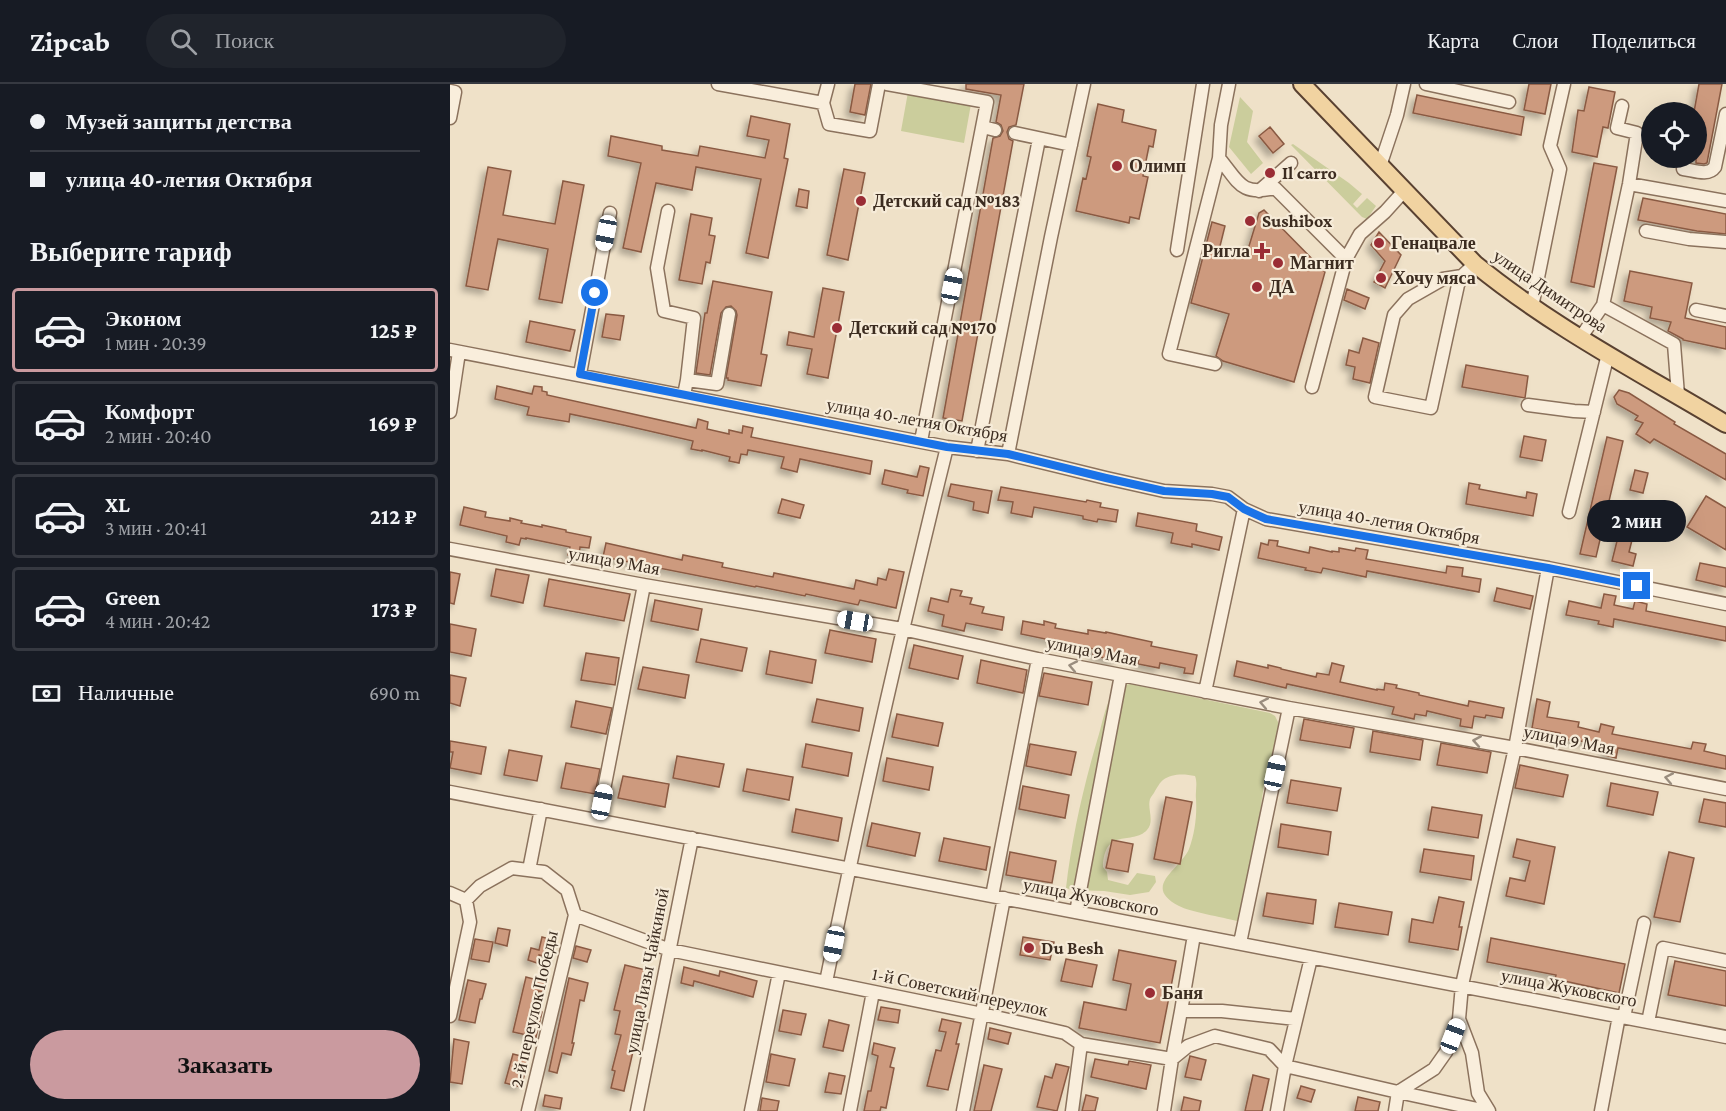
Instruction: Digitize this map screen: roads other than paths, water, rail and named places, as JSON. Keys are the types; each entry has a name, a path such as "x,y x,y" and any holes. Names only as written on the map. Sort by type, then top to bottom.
{"main road":[{"name":"улица Димитрова","path":"1302,84 1475,264 1532,307 1726,424"}],"street":[{"path":"718,84 824,103"},
{"path":"828,84 824,103 829,124 870,130 879,84"},
{"path":"887,84 987,102 989,128 921,441"},
{"path":"1008,454 1084,84"},
{"path":"1177,250 1203,84"},
{"path":"1215,364 1168,354 1219,158 1221,125 1229,84"},
{"path":"1380,166 1397,115 1404,84"},
{"path":"1426,84 1509,102"},
{"path":"1532,307 1560,169 1550,146 1564,84"},
{"path":"450,91 455,92 450,118"},
{"path":"1581,337 1603,304 1629,184 1637,133 1617,128 1622,106"},
{"path":"1683,169 1708,173 1716,167 1726,114"},
{"path":"1015,133 1071,145"},
{"path":"977,450 1039,139"},
{"path":"1219,158 1244,189 1258,192 1275,189 1346,259"},
{"path":"1258,192 1292,163"},
{"path":"1629,184 1726,201"},
{"path":"1312,387 1346,259 1360,234 1404,191"},
{"path":"668,211 657,267 664,311 694,318 684,395"},
{"path":"580,374 610,213"},
{"path":"1646,231 1689,239 1726,242"},
{"path":"1462,276 1431,408 1375,397 1394,315 1408,299 1443,279 1462,276 1475,264"},
{"path":"1603,304 1674,344 1677,395"},
{"path":"1696,310 1726,316"},
{"path":"687,380 717,384 729,314"},
{"path":"450,412 455,351"},
{"name":"улица 40-летия Октября","path":"455,351 947,447 1008,454 1164,491 1228,497 1244,509 1266,519 1548,568 1726,604"},
{"path":"1569,512 1608,354"},
{"path":"1528,405 1594,412"},
{"path":"826,982 902,628 947,447"},
{"path":"1205,692 1244,509"},
{"name":"улица 9 Мая","path":"450,549 644,585 902,628 1038,659 1205,692 1726,789"},
{"path":"1395,1111 1398,1092 1434,1068 1446,1053 1459,1019 1462,985 1515,748 1548,568"},
{"path":"598,820 644,585"},
{"path":"992,896 1038,659"},
{"path":"1076,912 1121,675"},
{"path":"1240,944 1289,708"},
{"name":"улица Жуковского","path":"450,792 1648,1022 1725,1032"},
{"path":"529,870 541,809"},
{"name":"улица Лизы Чайкиной","path":"637,1111 692,838"},
{"path":"466,900 480,886 512,868 544,872 567,890 575,915"},
{"path":"450,893 466,900"},
{"path":"963,1111 1004,898"},
{"path":"450,1016 470,922 466,900"},
{"name":"1-й Советский переулок","path":"575,915 670,950 982,1014 1065,1033 1081,1044 1172,1059"},
{"name":"2-й переулок Победы","path":"528,1111 575,915"},
{"path":"1601,1111 1644,923"},
{"path":"1164,1111 1194,935"},
{"path":"1648,1022 1663,948 1726,960"},
{"path":"1277,1111 1285,1066 1311,958"},
{"path":"751,1111 779,973"},
{"path":"849,1111 873,992"},
{"path":"1181,1011 1222,1011 1296,1019"},
{"path":"1459,1019 1472,1053 1478,1093 1488,1111"},
{"path":"1172,1059 1188,1046 1215,1036 1269,1049 1285,1066 1488,1111"},
{"path":"1071,1111 1081,1044"}],"place":[{"name":"Олимп","path":"1117,166"},
{"name":"Il carro","path":"1270,173"},
{"name":"Детский сад №183","path":"861,201"},
{"name":"Sushibox","path":"1250,221"},
{"name":"Генацвале","path":"1379,243"},
{"name":"Ригла","path":"1262,251"},
{"name":"Магнит","path":"1278,263"},
{"name":"Хочу мяса","path":"1381,278"},
{"name":"ДА","path":"1257,287"},
{"name":"Детский сад №170","path":"837,328"},
{"name":"Du Besh","path":"1029,948"},
{"name":"Баня","path":"1150,993"}]}
